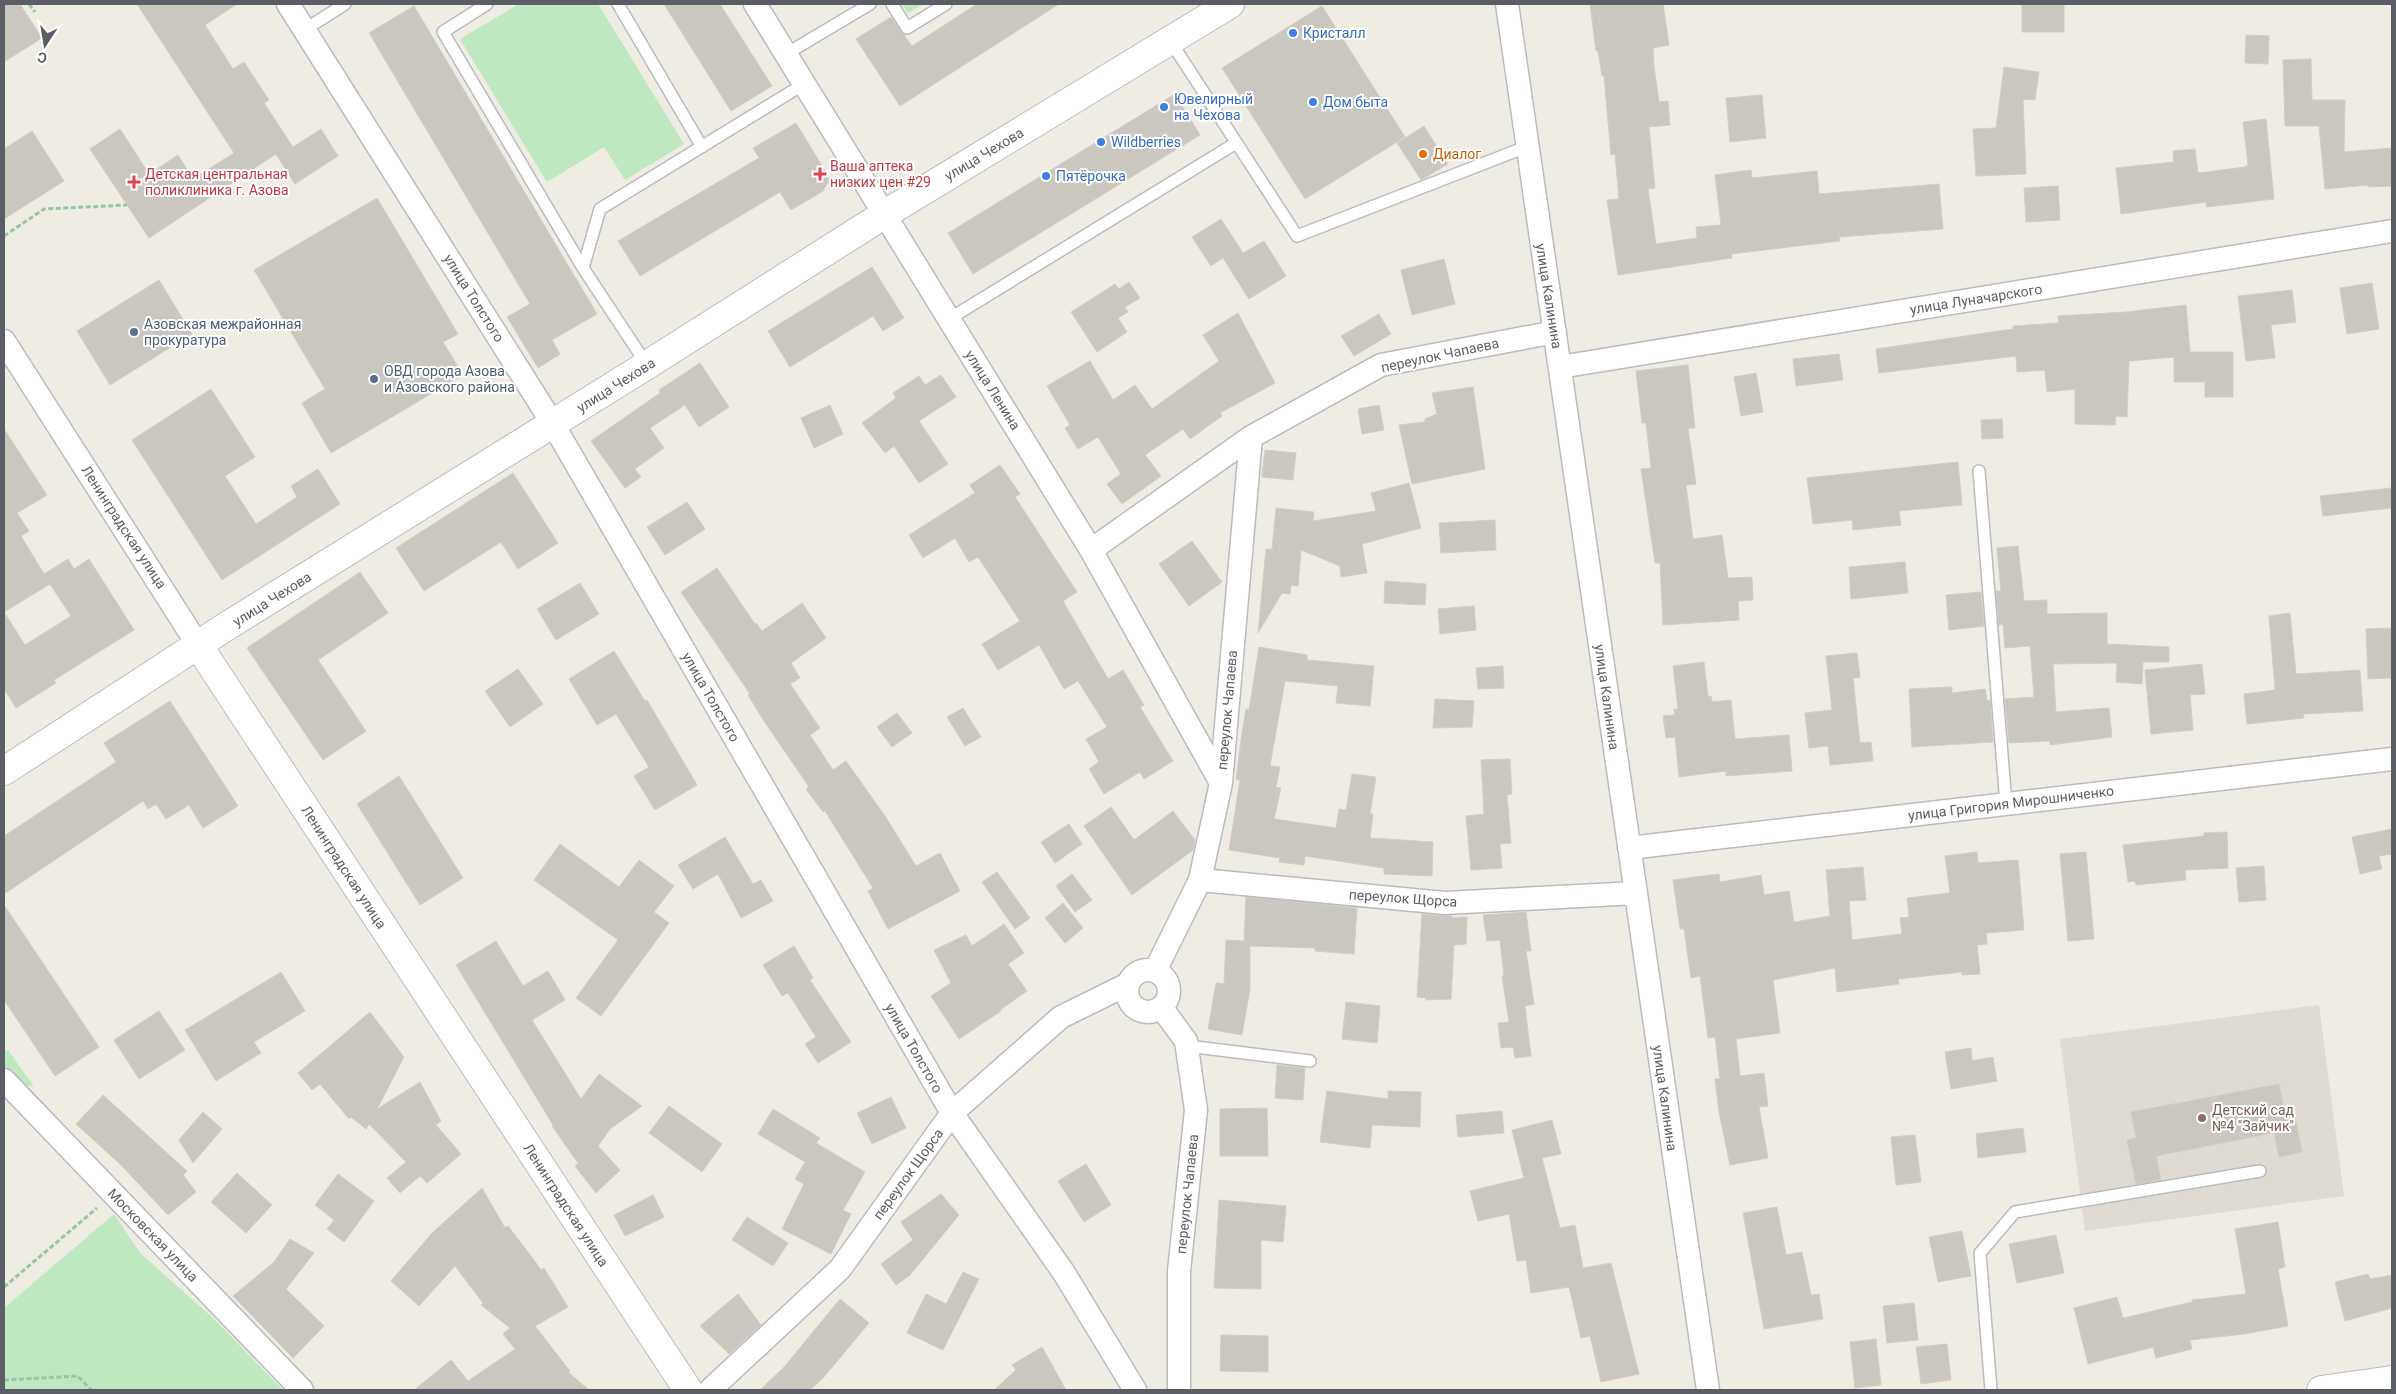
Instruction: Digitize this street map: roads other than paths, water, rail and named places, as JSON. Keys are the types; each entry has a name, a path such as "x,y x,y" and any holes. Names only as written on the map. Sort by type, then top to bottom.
{"main road":[{"name":"улица Чехова","path":"4,771 198,645 647,365 884,214 1171,42 1230,4"},
{"name":"Ленинградская улица","path":"198,645 688,1390"},
{"path":"2321,1390 2392,1380"}],"street":[{"name":"улица Толстого","path":"288,4 553,424 952,1113 1064,1273 1135,1390"},
{"name":"улица Ленина","path":"755,4 1091,550 1221,783"},
{"name":"улица Калинина","path":"1507,4 1526,147 1555,332 1708,1390"},
{"name":"улица Луначарского","path":"1560,367 2392,231"},
{"name":"переулок Чапаева","path":"1091,550 1251,437 1382,365 1555,332"},
{"name":"Ленинградская улица","path":"4,341 198,645"},
{"name":"переулок Чапаева","path":"1155,971 1200,880 1221,783 1251,437"},
{"name":"улица Григория Мирошниченко","path":"1629,848 2392,758"},
{"name":"переулок Щорса","path":"1200,880 1445,902 1636,893"},
{"path":"1143,970 1155,971 1162,975 1169,988 1166,1001 1161,1007 1148,1011 1136,1008 1128,997 1128,984 1137,973 1143,970"},
{"name":"переулок Щорса","path":"710,1390 840,1269 952,1113 1061,1017 1128,984"},
{"name":"переулок Чапаева","path":"1161,1007 1186,1041 1196,1110 1179,1271 1179,1390"},
{"name":"Московская улица","path":"4,1080 302,1390"}],"lane":[{"path":"304,30 345,4"},
{"path":"487,4 443,32 583,268 647,365"},
{"path":"618,4 702,147"},
{"path":"786,54 870,4"},
{"path":"892,4 907,28 946,4"},
{"path":"1171,42 1297,236 1526,147"},
{"path":"583,268 600,209 804,84"},
{"path":"949,319 1236,143"},
{"path":"1979,471 2006,804"},
{"path":"1187,1046 1310,1061"},
{"path":"1991,1390 1980,1252 2015,1212 2260,1171"}],"place":[{"name":"Кристалл","path":"1293,33"},
{"name":"Дом быта","path":"1313,102"},
{"name":"Ювелирный на Чехова","path":"1164,107"},
{"name":"Wildberries","path":"1101,142"},
{"name":"Диалог","path":"1423,154"},
{"name":"Ваша аптека низких цен #29","path":"820,174"},
{"name":"Пятёрочка","path":"1046,176"},
{"name":"Детская центральная поликлиника г. Азова","path":"134,182"},
{"name":"Азовская межрайонная прокуратура","path":"134,332"},
{"name":"ОВД города Азова и Азовского района","path":"374,379"},
{"name":"Детский сад №4 \"Зайчик\"","path":"2202,1118"}]}
